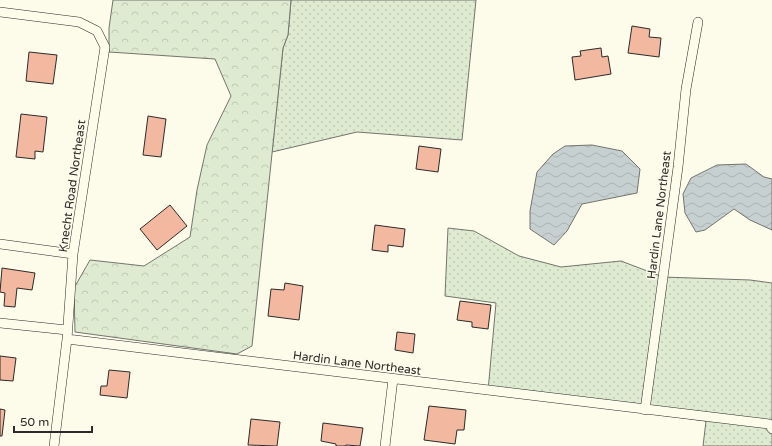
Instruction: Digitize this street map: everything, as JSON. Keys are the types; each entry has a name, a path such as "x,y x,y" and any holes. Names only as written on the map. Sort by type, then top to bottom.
{"street":[{"name":"Knecht Road Northeast","path":"0,12 79,22 97,31 105,46 73,254 67,335 54,446"},
{"name":"Hardin Lane Northeast","path":"645,410 677,174 686,88 698,22"},
{"path":"0,244 73,254"},
{"name":"Hardin Lane Northeast","path":"0,323 67,335 393,379 769,424 772,428"},
{"path":"385,446 393,379"}],"green space":[{"path":"113,0 291,0 288,35 283,48 252,346 237,354 75,332 74,288 90,260 144,266 190,237 197,190 207,145 231,96 215,59 109,52 109,28"},
{"path":"291,0 476,0 462,140 357,132 272,152 283,48 288,35"},
{"path":"448,228 474,231 519,256 561,267 621,261 663,277 750,280 772,283 772,446 703,446 706,421 488,391 496,303 445,296"}],"water":[{"path":"592,145 622,151 640,169 637,193 582,204 567,231 554,245 530,229 530,211 537,172 553,154 565,146"},
{"path":"746,164 764,177 772,179 772,230 750,220 734,209 705,230 696,232 685,213 683,194 691,178 717,165"}],"building":[{"path":"632,26 650,29 649,37 661,38 659,57 628,53"},
{"path":"601,48 602,57 608,56 611,74 575,80 572,57 581,56 580,51"},
{"path":"29,52 57,55 53,84 26,81"},
{"path":"21,114 47,117 43,152 35,151 35,159 16,157"},
{"path":"148,116 166,119 161,157 143,155"},
{"path":"419,146 441,149 438,172 416,169"},
{"path":"170,205 187,226 157,250 140,229"},
{"path":"375,225 405,229 403,247 388,245 388,252 372,250"},
{"path":"2,268 35,273 32,290 17,288 15,307 4,306 5,293 0,292"},
{"path":"285,283 303,286 299,320 268,316 271,289 284,290"},
{"path":"460,301 491,305 488,329 472,327 472,322 457,320"},
{"path":"397,332 415,334 413,353 395,350"},
{"path":"0,356 16,358 13,381 0,380"},
{"path":"109,370 130,372 127,398 100,395 101,386 107,386"},
{"path":"429,406 466,410 464,430 457,430 455,444 424,440"},
{"path":"0,409 5,410 2,436 0,436"},
{"path":"251,419 280,422 277,446 248,445"},
{"path":"323,423 363,428 360,446 336,446 336,444 321,441"}]}
